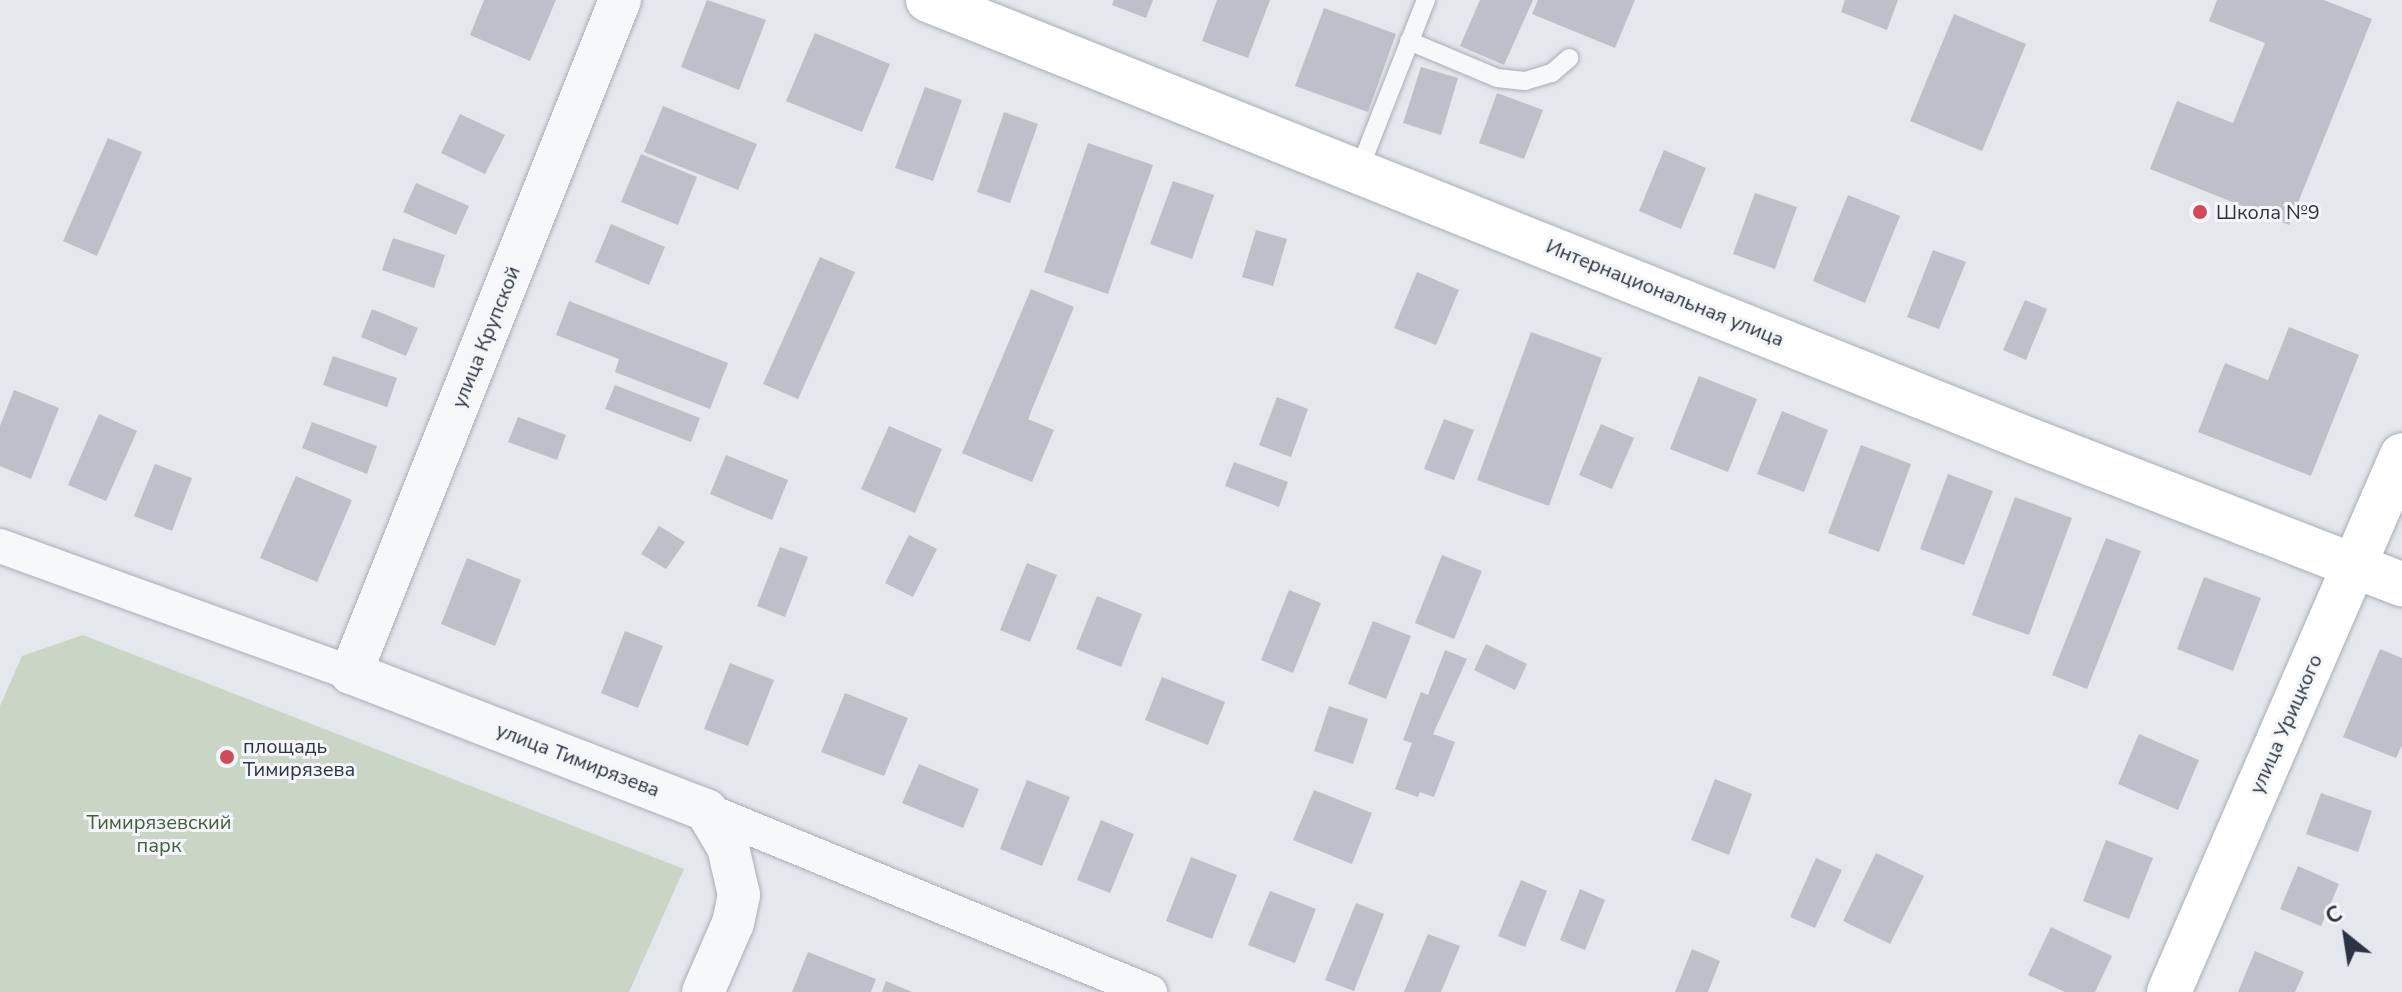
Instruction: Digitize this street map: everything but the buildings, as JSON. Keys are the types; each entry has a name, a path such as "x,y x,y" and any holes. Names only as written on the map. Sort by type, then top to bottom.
{"main road":[{"name":"Интернациональная улица","path":"928,0 2035,442 2402,584"},
{"name":"улица Урицкого","path":"2169,992 2402,455"}],"street":[{"name":"улица Крупской","path":"351,673 620,0"},
{"name":"улица Тимирязева","path":"3,556 351,673 706,810 1150,992"},
{"path":"703,992 728,938 739,895 728,847 706,810"}],"lane":[{"path":"1359,170 1426,0"},
{"path":"1409,41 1497,78 1525,81 1552,73 1569,58"}],"green space":[{"name":"Тимирязевский парк","path":"83,635 684,869 629,992 0,992 0,706 22,656"}],"place":[{"name":"Школа №9","path":"2200,212"},
{"name":"площадь Тимирязева","path":"227,757"}]}
